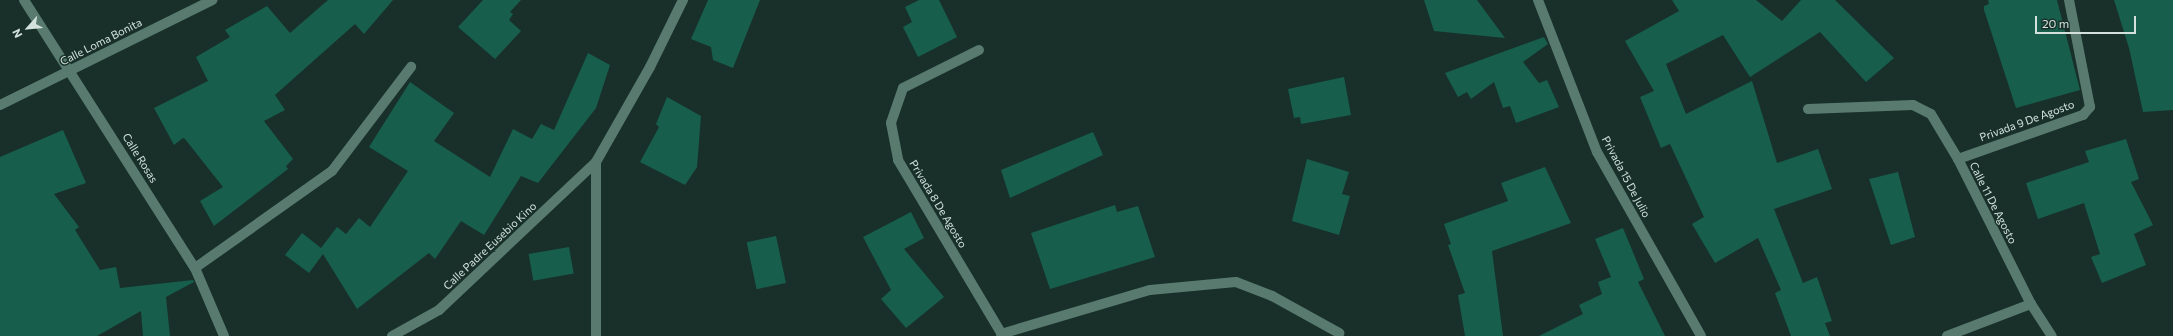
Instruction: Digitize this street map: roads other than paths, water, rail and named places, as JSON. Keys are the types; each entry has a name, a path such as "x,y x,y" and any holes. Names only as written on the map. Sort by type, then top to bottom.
{"street":[{"name":"Calle Rosas","path":"24,0 71,71 195,268 224,336"},
{"name":"Calle Loma Bonita","path":"0,105 212,0"},
{"name":"Calle Padre Eusebio Kino","path":"392,336 439,310 596,162 650,67 683,0"},
{"name":"Privada 15 De Julio","path":"1538,0 1598,152 1701,336"},
{"name":"Privada 9 De Agosto","path":"1958,159 2082,115 2090,107 2070,0"},
{"name":"Privada 8 De Agosto","path":"979,50 903,88 891,123 898,160 1002,335"},
{"path":"195,268 332,172 411,67"},
{"name":"Calle 11 De Agosto","path":"1808,108 1913,105 1931,114 1958,159 2031,304 2052,336"},
{"name":"Calle Padre Eusebio Kino","path":"596,162 596,336"},
{"path":"1002,335 1150,290 1236,282 1272,296 1339,333"},
{"path":"1947,336 2031,304"}]}
